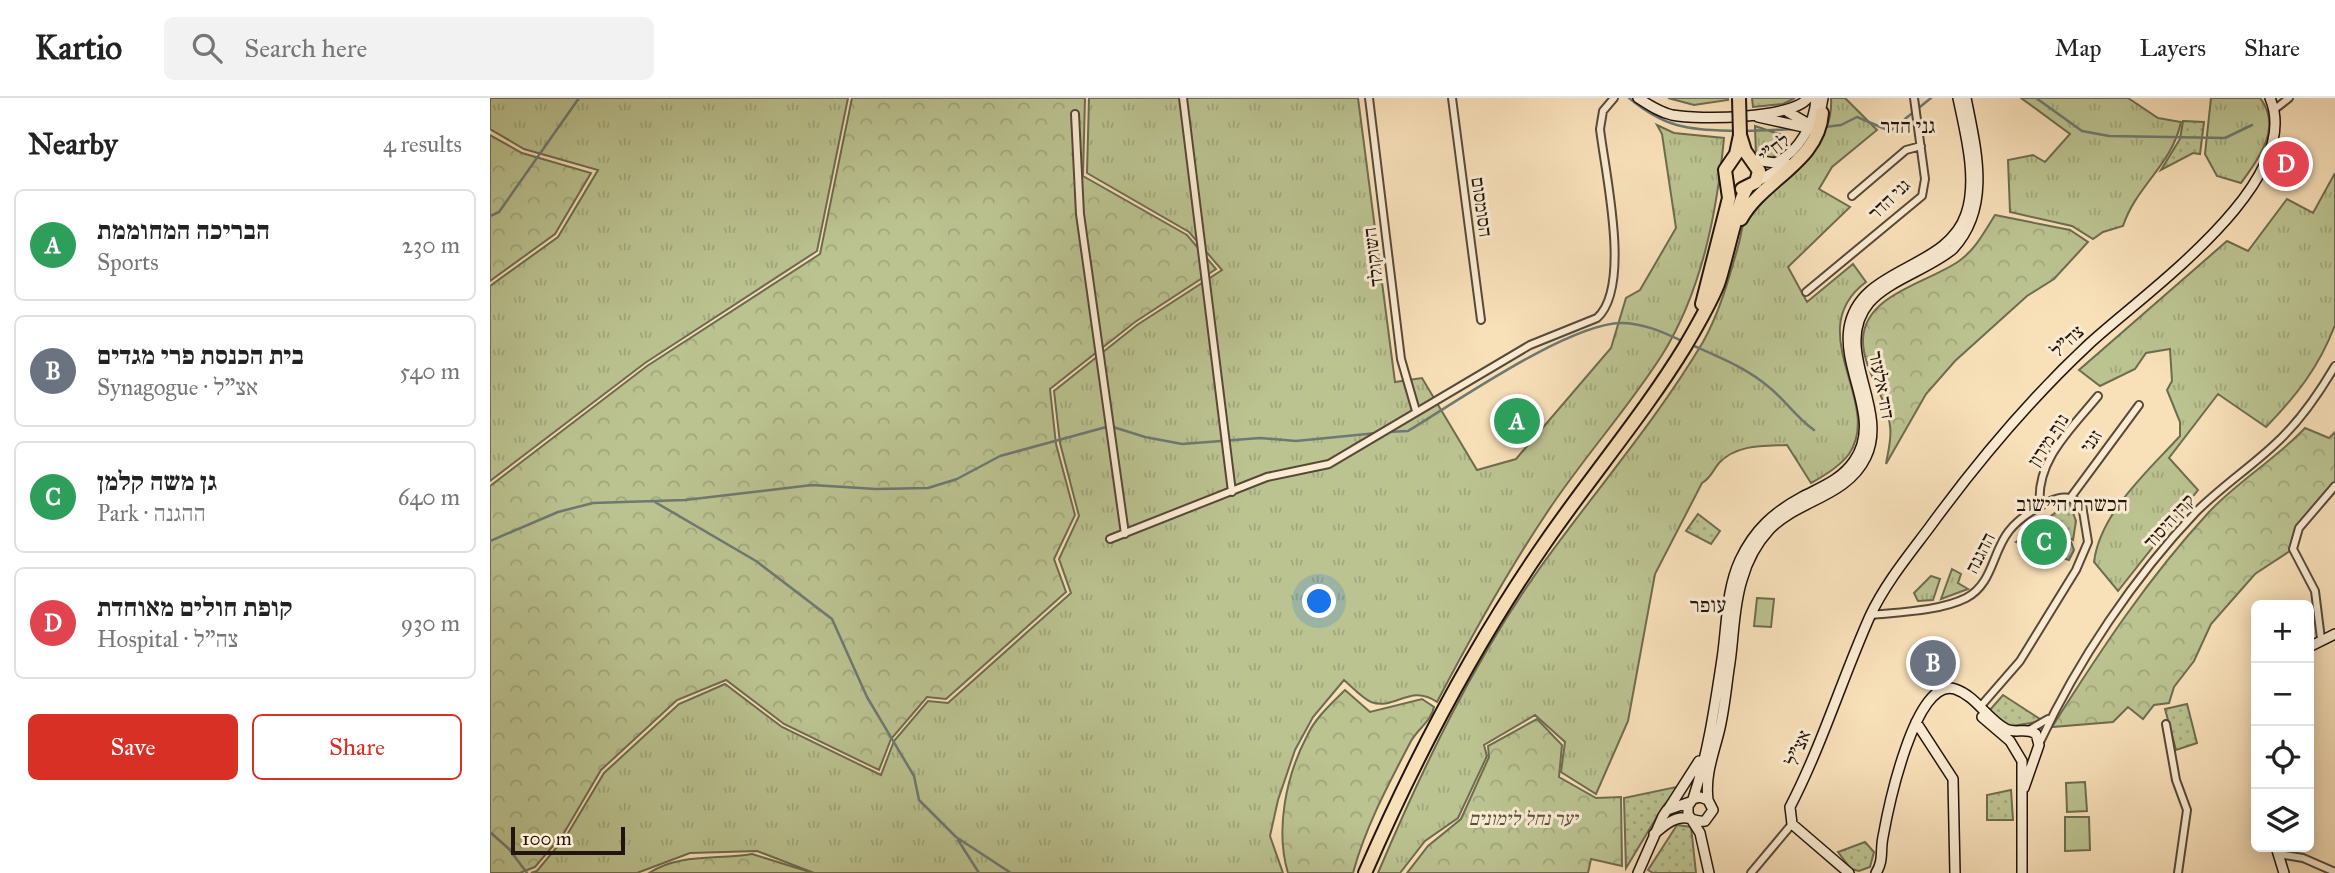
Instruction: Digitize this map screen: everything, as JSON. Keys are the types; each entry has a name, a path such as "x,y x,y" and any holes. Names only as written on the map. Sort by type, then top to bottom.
{"highway":[{"path":"1699,318 1725,222 1729,198 1726,164 1734,156 1740,135 1739,98"},
{"path":"1734,231 1753,201 1807,149 1821,123 1822,113"},
{"path":"1365,873 1416,759 1462,674 1544,544 1666,376 1717,286 1741,198 1759,171 1740,135"},
{"path":"1734,156 1753,159"},
{"path":"1727,181 1736,188 1752,185"}],"street":[{"path":"1183,98 1232,492"},
{"name":"השוקולד","path":"1369,98 1401,359 1416,411"},
{"name":"הסומסום","path":"1452,98 1481,320"},
{"path":"1110,540 1267,477 1329,464 1535,342 1590,321 1605,311 1611,297 1614,252 1600,128 1603,111 1614,98"},
{"path":"1638,98 1662,112 1674,115 1788,112 1808,98"},
{"name":"לח\"י","path":"1752,185 1792,160 1811,127 1816,98"},
{"name":"לח\"י","path":"1753,159 1775,163 1796,147 1822,113 1823,98"},
{"name":"גני הדר","path":"1806,292 1922,196 1926,179 1914,98"},
{"name":"דוד אלעזר","path":"1691,800 1710,729 1731,589 1748,544 1774,514 1835,480 1849,467 1860,451 1864,418 1848,351 1849,328 1857,305 1871,289 1948,243 1967,212 1970,171 1958,98"},
{"name":"דוד אלעזר","path":"1708,800 1707,774 1720,730 1739,590 1747,564 1763,537 1779,521 1839,487 1863,463 1873,430 1870,401 1858,359 1860,319 1876,296 1953,249 1963,238 1975,214 1978,170 1966,98"},
{"path":"2270,98 2275,109 2288,98"},
{"name":"צה\"ל","path":"1871,615 1899,569 1964,479 2024,407 2097,337 2212,238 2234,211 2269,149 2276,121 2275,109"},
{"path":"1788,112 1811,127"},
{"path":"1075,114 1080,214 1125,534"},
{"path":"1746,115 1811,127"},
{"path":"1789,125 1795,135 1796,147"},
{"path":"1852,196 1906,150 1921,146"},
{"name":"קרן היסוד","path":"2040,742 2050,718 2117,612 2159,555 2198,510 2291,428 2321,391 2335,366"},
{"name":"נוף מירון","path":"2040,506 2038,488 2043,469 2098,396"},
{"name":"זגני","path":"2071,497 2139,405"},
{"path":"2321,639 2315,591 2293,549 2299,528 2335,486"},
{"name":"ההגנה","path":"1871,615 1945,605 1967,598 1984,582 2009,531 2040,506 2062,496 2071,497"},
{"path":"1980,707 2020,661 2076,570 2088,542 2082,505 2071,497"},
{"name":"אצ\"ל","path":"1792,824 1790,807 1871,615"},
{"path":"2314,644 2335,634"},
{"path":"1876,873 1882,863 1882,840 1900,765 1916,722 1936,691 1950,688 1964,693 2004,728 2036,734 2040,742 2024,788"},
{"path":"1928,701 1941,693 1954,695 2017,750 2035,752"},
{"name":"קרן היסוד","path":"2025,731 2050,718"},
{"path":"1916,722 1953,779 1955,873"},
{"path":"2166,724 2175,762 2176,780 2186,810 2178,873"},
{"path":"1638,873 1667,810 1691,777 1710,729"},
{"path":"2022,873 2024,788 2015,738 2025,731"},
{"path":"1667,810 1700,797 1708,800 1713,807 1706,829 1709,872"},
{"path":"1691,800 1687,810 1700,833 1709,872"},
{"path":"1654,834 1670,821 1690,818 1701,822 1709,818"},
{"path":"1751,873 1792,824 1849,873"},
{"path":"2278,852 2284,873"},
{"path":"2284,852 2335,872"}],"green space":[{"path":"490,98 848,98 817,251 645,363 490,481 490,286 558,237 598,170 524,149 490,129"},
{"path":"852,98 1085,98 1083,176 1187,235 1216,269 1135,322 1050,389 1056,444 1075,515 1054,559 1066,592 946,699 927,697 891,739 879,770 784,724 726,680 677,700 601,770 564,833 535,867 520,873 490,873 490,486 647,366 820,254"},
{"path":"1089,98 1358,98 1395,382 1422,378 1477,470 1516,459 1611,348 1626,298 1640,290 1676,228 1662,134 1657,125 1674,133 1724,138 1712,222 1697,278 1688,304 1662,355 1531,537 1489,606 1437,702 1419,695 1388,703 1371,702 1344,680 1313,717 1295,750 1278,800 1270,836 1283,873 814,873 757,851 690,853 637,873 531,873 537,871 567,835 604,773 679,704 725,684 782,727 881,775 894,741 928,701 948,703 1071,593 1059,559 1079,516 1060,443 1054,391 1137,325 1222,270 1189,232 1087,173"},
{"path":"1668,98 1728,98 1728,100 1694,105"},
{"path":"1752,98 1795,98 1783,104 1753,107"},
{"path":"1831,98 1845,98 1877,130 1832,167 1819,189 1850,207 1788,267 1807,302 1853,264 1866,282 1848,301 1840,322 1841,345 1857,412 1857,434 1849,454 1836,467 1811,483 1787,445 1751,447 1726,457 1702,483 1655,574 1628,721 1596,794 1561,772 1565,742 1535,715 1484,745 1487,756 1458,818 1425,841 1400,873 1378,873 1451,715 1494,638 1542,565 1685,371 1715,318 1747,210 1803,163 1821,140 1827,127"},
{"path":"2021,98 2128,98 2158,118 2181,122 2170,151 2136,199 2123,226 2103,232 2093,239 2072,226 2010,212 2008,160 2033,155 2045,162 2070,134"},
{"path":"2211,98 2260,98 2266,109 2269,132 2266,143 2241,183 2217,176 2205,154"},
{"path":"2183,121 2204,122 2200,154 2193,153 2161,170 2180,139"},
{"path":"1755,126 1785,136 1787,140 1783,151 1769,159 1756,156"},
{"path":"490,135 522,153 591,173 555,234 490,281"},
{"path":"2335,173 2335,325 2322,354 2297,392 2266,427 2218,394 2169,458 2198,490 2118,591 2094,562 2098,544 2115,510 2140,478 2180,436 2180,422 2167,390 2172,381 2170,349 2146,353 2135,369 2100,386 2079,370 2227,241 2248,251 2287,199 2313,213"},
{"path":"1995,215 2070,230 2088,242 2054,279 2027,296 1955,361 1926,394 1886,464 1890,426 1866,361 1863,339 1866,324 1874,311 1886,300 1965,257"},
{"path":"2305,428 2329,438 2335,432 2335,482 2293,536 2290,551 2255,574 2211,624 2194,661 2174,687 2169,703 2154,705 2143,719 2128,707 2113,722 2052,727 2126,616 2187,537 2220,501"},
{"path":"2069,502 2076,521 2073,540 2042,523"},
{"path":"1698,514 1720,531 1711,544 1686,531"},
{"path":"2040,525 2071,542 2074,550 2069,560 2016,542"},
{"path":"1952,569 1961,574 1958,583 1968,589 1941,599"},
{"path":"1931,576 1940,579 1933,600 1918,601 1914,593"},
{"path":"1757,598 1774,599 1771,627 1754,626"},
{"path":"1345,690 1370,712 1422,699 1434,707 1430,717 1413,738 1385,791 1353,873 1288,873 1284,856 1283,821 1293,768 1314,723"},
{"path":"2003,695 2043,721 2006,727 1989,711"},
{"path":"2187,704 2197,743 2176,750 2165,709"},
{"name":"יער נחל לימונים","path":"1537,719 1562,745 1559,777 1596,798 1621,797 1622,866 1591,859 1588,873 1407,873 1428,846 1461,819 1489,757 1488,746"},
{"path":"2085,782 2087,811 2067,812 2066,783"},
{"path":"1681,786 1664,805 1626,868 1624,798"},
{"path":"2011,790 2013,820 1987,820 1987,795"},
{"path":"2065,817 2089,817 2090,850 2065,851"},
{"path":"1677,825 1691,827 1696,873 1653,873 1648,870"},
{"path":"1865,842 1874,852 1870,867 1859,871 1851,869 1838,852"},
{"path":"752,854 813,873 649,873 673,862"}],"waterway":[{"path":"490,216 499,212 579,98"},
{"path":"1629,98 1667,122 1690,128 1734,131"},
{"path":"1825,127 1841,125 1857,117 1890,131 1931,98"},
{"path":"2036,98 2082,131 2109,136 2225,138 2252,125"},
{"path":"1745,131 1797,129"},
{"path":"1387,432 1408,431 1513,366 1572,336 1599,327 1621,323 1637,325 1682,341"},
{"path":"1692,345 1733,364 1761,381 1814,430"},
{"path":"490,541 558,512 593,503 685,500 812,485 876,489 928,488 957,479 1000,456 1110,426 1145,437 1182,444 1260,438 1296,441 1377,433"},
{"path":"655,502 756,561 832,619 867,697 914,776 919,800 956,837 1011,873"},
{"path":"490,832 509,849 527,873"},
{"path":"958,840 979,873"}],"place":[{"name":"קופת חולים מאוחדת","path":"2286,164"},
{"name":"הבריכה המחוממת","path":"1517,421"},
{"name":"גן משה קלמן","path":"2044,542"},
{"name":"בית הכנסת פרי מגדים","path":"1933,663"}],"district":[{"name":"גני הדר","path":"1908,126"},
{"name":"הכשרת היישוב","path":"2072,504"},
{"name":"עופר","path":"1708,605"}]}
